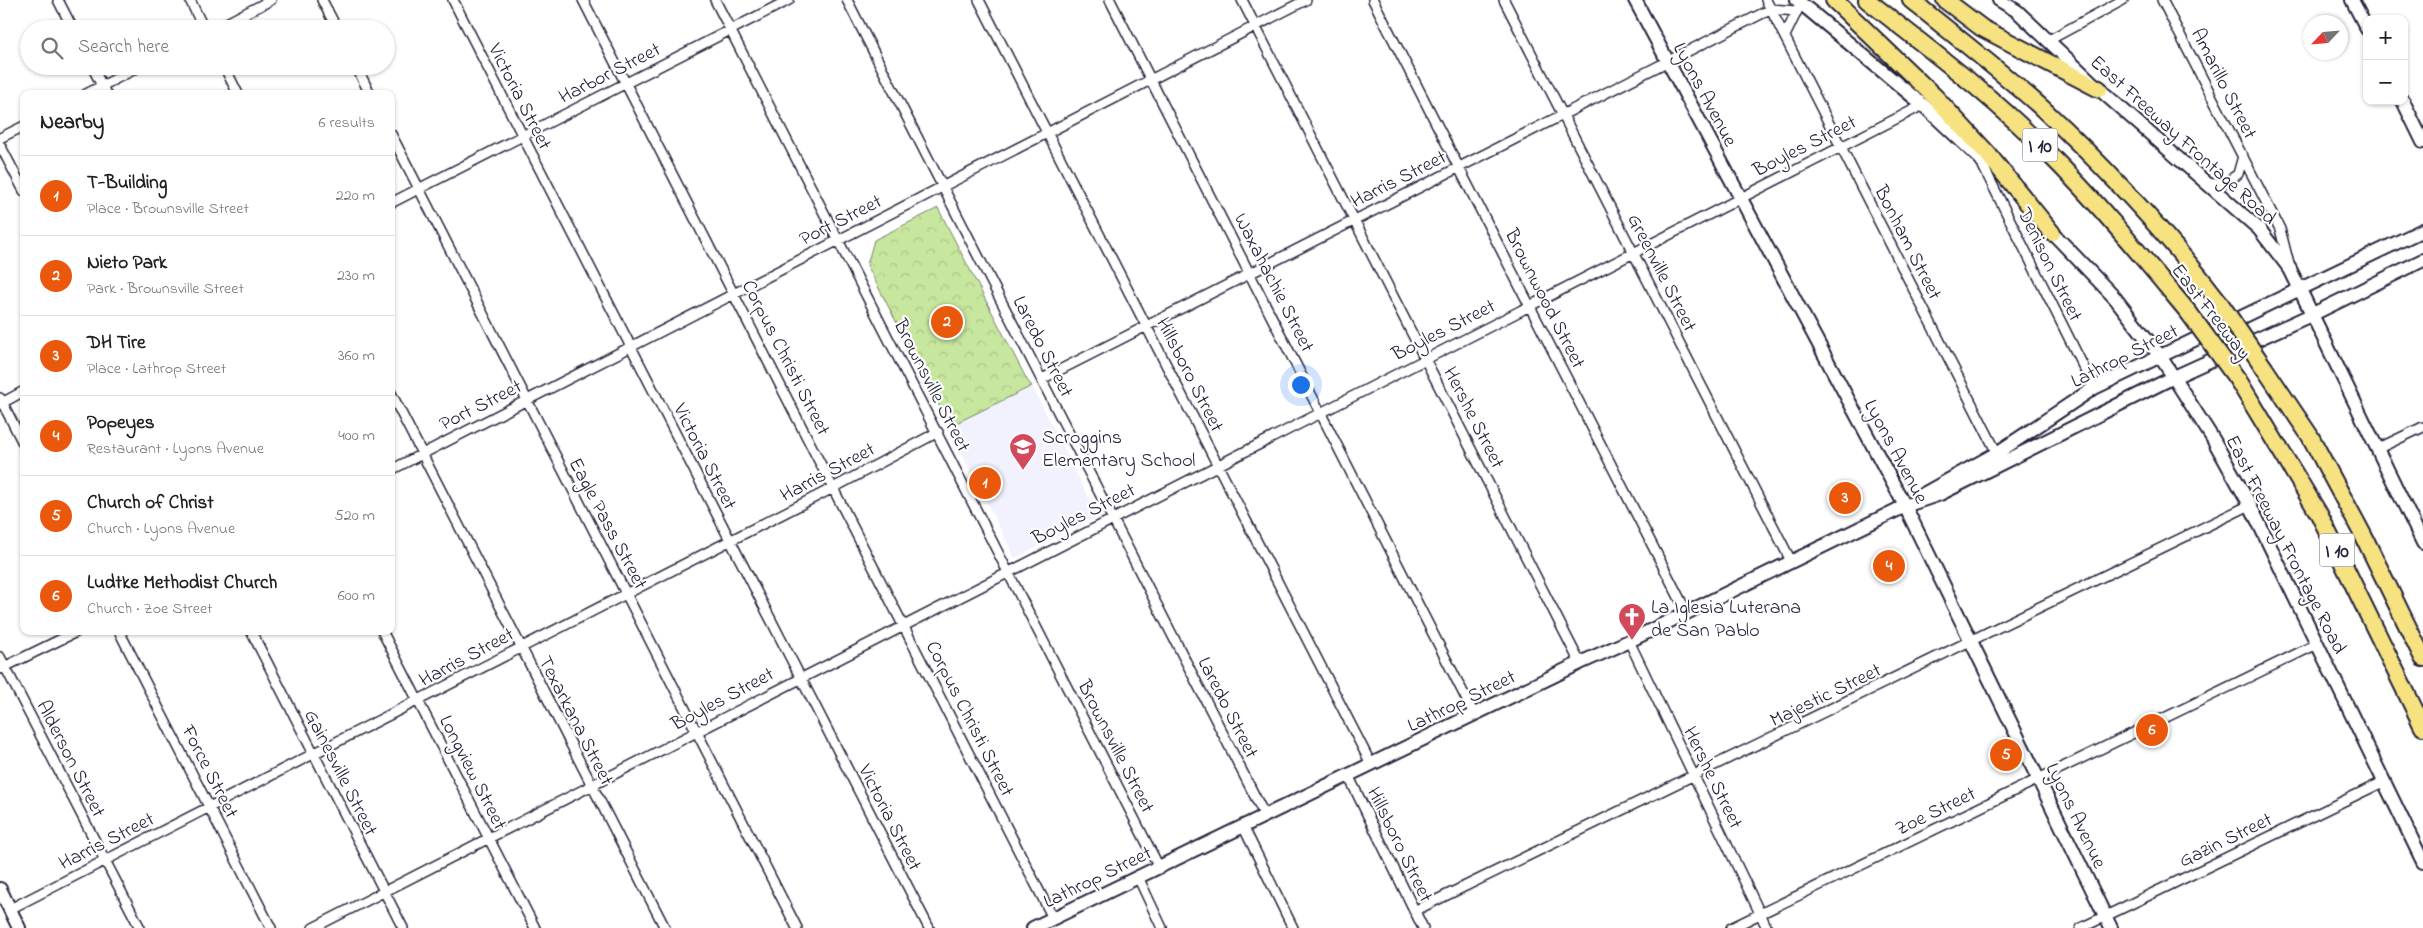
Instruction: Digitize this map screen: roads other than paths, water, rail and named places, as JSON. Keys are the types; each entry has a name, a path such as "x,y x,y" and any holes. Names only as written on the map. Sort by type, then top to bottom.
{"highway":[{"path":"1834,0 1935,97 1986,153 2052,233"},
{"name":"East Freeway","path":"1867,0 1974,85 2048,153 2100,208 2189,313 2238,380 2319,514 2423,727"},
{"name":"East Freeway","path":"1911,0 2041,108 2092,156 2180,251 2217,299 2310,436 2363,535 2423,658"},
{"path":"1945,0 1982,28 2099,89"}],"street":[{"path":"58,0 68,20"},
{"path":"190,0 200,20"},
{"path":"232,20 271,0"},
{"path":"322,0 332,20"},
{"name":"Victoria Street","path":"453,0 731,541 799,678 929,928"},
{"name":"Corpus Christi Street","path":"583,0 735,293 1053,918"},
{"name":"Brownsville Street","path":"715,0 1009,570 1159,867"},
{"name":"Harbor Street","path":"395,201 789,0"},
{"name":"Laredo Street","path":"847,0 1265,816"},
{"name":"Hillsboro Street","path":"978,0 1371,764"},
{"name":"Waxahachie Street","path":"1110,0 1474,714"},
{"name":"Hershe Street","path":"1242,0 1580,663"},
{"name":"Port Street","path":"395,468 1306,0"},
{"name":"Brownwood Street","path":"1373,0 1687,612"},
{"name":"Greenville Street","path":"1504,0 1561,115 1791,561"},
{"name":"Lyons Avenue","path":"1636,0 1905,506 2108,922"},
{"name":"Bonham Street","path":"1766,0 1999,459"},
{"name":"East Freeway Frontage Road","path":"1999,0 2017,6 2099,89 2259,229 2290,269 2423,543"},
{"path":"2049,40 2123,0"},
{"name":"Amarillo Street","path":"2162,0 2280,229 2290,269"},
{"path":"2352,0 2363,21"},
{"path":"1771,10 1798,5"},
{"path":"1785,36 1798,5"},
{"name":"East Freeway Frontage Road","path":"1798,5 1923,105 1977,154 2115,298 2160,356 2250,505 2423,862"},
{"name":"Harris Street","path":"1042,379 1771,10"},
{"path":"96,75 104,90 127,75"},
{"path":"228,75 236,90"},
{"path":"360,75 368,90"},
{"name":"Boyles Street","path":"313,928 1740,196 1923,105"},
{"path":"2405,105 2423,142"},
{"path":"0,138 20,128"},
{"name":"Eagle Pass Street","path":"395,142 797,928"},
{"path":"0,145 20,183"},
{"name":"Denison Street","path":"1977,154 2094,388"},
{"name":"Amarillo Street","path":"2205,182 2214,185 2228,181 2238,174 2243,156"},
{"name":"Lathrop Street","path":"1999,459 2094,388 2300,291 2423,230"},
{"name":"Lathrop Street","path":"1033,928 1905,506 1934,486 1999,459 2311,315 2423,260"},
{"path":"20,393 1,402 20,438"},
{"name":"Texarkana Street","path":"395,401 665,928"},
{"path":"2378,449 2423,427"},
{"name":"Harris Street","path":"10,909 731,541 938,432"},
{"name":"Majestic Street","path":"1414,911 1694,777 2250,505"},
{"path":"2,668 70,635"},
{"name":"Force Street","path":"121,635 272,928"},
{"name":"Gainesville Street","path":"252,635 403,928"},
{"name":"Longview Street","path":"384,635 535,928"},
{"name":"Hershe Street","path":"1629,641 1767,928"},
{"name":"Zoe Street","path":"1731,928 2317,644"},
{"name":"Alderson Street","path":"0,657 2,668 140,928"},
{"name":"Hillsboro Street","path":"1348,775 1423,928"},
{"name":"Gazin Street","path":"2081,928 2108,922 2385,781"},
{"path":"1243,826 1293,928"},
{"path":"1138,877 1162,928"},
{"path":"0,889 19,928"}],"place":[{"name":"Nieto Park","path":"947,322"},
{"name":"Scroggins Elementary School","path":"1023,471"},
{"name":"T-Building","path":"985,483"},
{"name":"DH Tire","path":"1845,498"},
{"name":"Popeyes","path":"1889,566"},
{"name":"La Iglesia Luterana de San Pablo","path":"1632,641"},
{"name":"Ludtke Methodist Church","path":"2152,730"},
{"name":"Church of Christ","path":"2006,755"}]}
